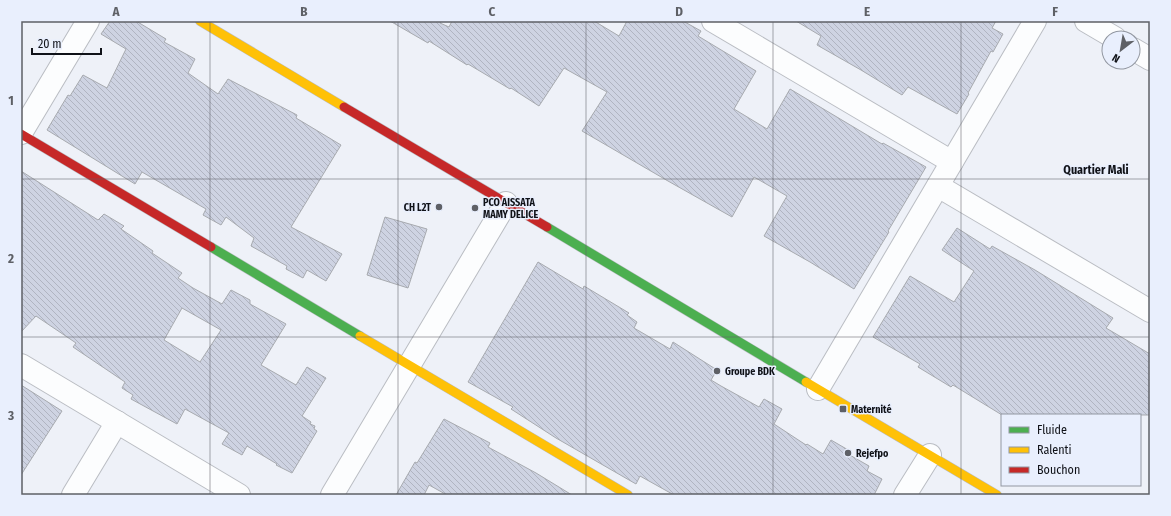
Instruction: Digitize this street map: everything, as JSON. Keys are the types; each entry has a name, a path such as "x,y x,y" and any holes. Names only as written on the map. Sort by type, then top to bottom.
{"main road":[{"path":"200,21 997,495"},
{"path":"21,134 628,495"}],"street":[{"path":"21,134 88,21"},
{"path":"713,21 952,162"},
{"path":"818,389 1035,21"},
{"path":"1086,21 1101,30"},
{"path":"1141,54 1150,59"},
{"path":"938,186 1150,311"},
{"path":"332,495 506,203"},
{"path":"21,366 239,495"},
{"path":"73,495 117,422"},
{"path":"906,495 930,455"}],"building":[{"path":"110,21 136,21 166,39 164,42 195,59 188,73 218,94 228,79 297,115 296,118 341,145 291,227 342,254 326,281 307,270 303,278 286,269 287,266 251,246 254,238 226,217 221,225 203,215 206,209 142,172 135,184 47,130 68,95 70,96 83,75 107,88 126,49 101,34"},
{"path":"390,21 441,21 440,23 449,27 452,21 594,21 619,36 627,21 683,21 701,31 698,36 756,71 734,109 767,129 790,89 882,144 883,143 926,167 854,289 764,236 787,196 754,177 732,217 582,131 607,92 564,68 539,106 511,88 510,89 468,64 467,65 429,41 428,43"},
{"path":"796,21 996,21 992,28 1003,34 993,52 991,51 957,114 908,87 902,95 817,45 821,36"},
{"path":"21,171 98,220 104,214 124,226 121,229 153,251 152,253 182,273 178,278 193,288 222,304 231,290 250,300 250,304 286,324 261,365 296,385 307,367 326,378 302,416 311,422 310,424 315,426 314,429 317,431 292,473 276,465 277,464 247,446 242,455 222,444 229,433 185,409 177,424 131,399 133,395 122,388 125,382 73,347 76,343 36,316 21,332","holes":["182,308 221,330 200,362 164,340"]},
{"path":"385,217 427,229 408,288 367,275"},
{"path":"957,228 990,249 992,246 1035,270 1113,318 1106,328 1150,354 1150,415 1001,414 953,385 951,387 918,367 920,364 873,337 910,276 954,302 974,271 942,250"},
{"path":"538,262 583,289 584,286 629,313 627,315 637,322 634,328 670,349 673,342 717,370 711,380 759,407 764,399 782,409 774,424 806,445 807,444 823,454 831,440 850,451 848,454 869,466 867,471 882,479 874,495 674,495 640,476 636,484 556,438 511,409 513,407 468,382"},
{"path":"21,385 62,411 21,475"},
{"path":"444,419 490,443 488,447 536,473 572,495 447,495 429,485 424,495 396,495 415,462 417,463"}],"traffic: fast":[{"path":"547,227 806,382"},
{"path":"211,247 360,336"}],"traffic: slow":[{"path":"200,21 344,107"},
{"path":"360,336 628,495"},
{"path":"806,382 997,495"}],"traffic: jam":[{"path":"344,107 547,227"},
{"path":"21,134 211,247"}],"place":[{"name":"CH L2T","path":"439,207"},
{"name":"PCO AISSATA MAMY DELICE","path":"475,208"},
{"name":"Groupe BDK","path":"717,371"},
{"name":"Maternité","path":"843,409"},
{"name":"Rejefpo","path":"848,453"}],"district":[{"name":"Quartier Mali","path":"1096,170"}]}
